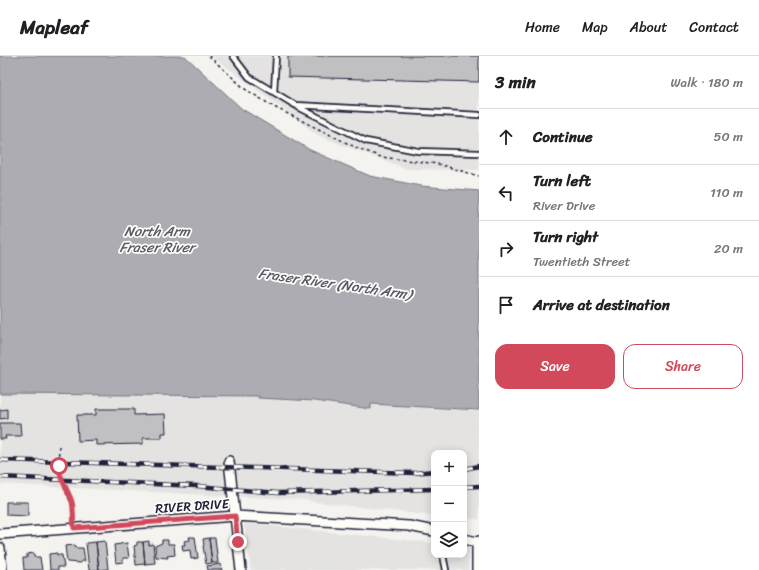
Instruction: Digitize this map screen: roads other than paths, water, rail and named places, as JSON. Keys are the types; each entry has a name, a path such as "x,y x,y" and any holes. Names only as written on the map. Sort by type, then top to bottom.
{"street":[{"path":"229,461 241,570"},
{"name":"RIVER DRIVE","path":"0,534 235,516 409,526 431,532"},
{"path":"467,540 478,542 477,570"},
{"path":"0,548 2,570"}],"lane":[{"path":"232,56 249,77 295,105 366,141 418,151 479,153"},
{"path":"274,92 276,56"},
{"path":"295,105 479,115"},
{"path":"444,558 446,570"}],"water":[{"name":"North Arm Fraser River","path":"0,56 185,56 242,109 310,150 370,176 421,186 479,191 479,410 371,404 371,409 315,401 258,398 258,396 0,394"}],"railway":[{"path":"0,460 414,473 431,471"},
{"path":"467,468 479,466"},
{"path":"0,477 197,486 278,493 431,489"},
{"path":"467,487 479,486"}],"water label":[{"name":"Fraser River (North Arm)","path":"335,284"}]}
